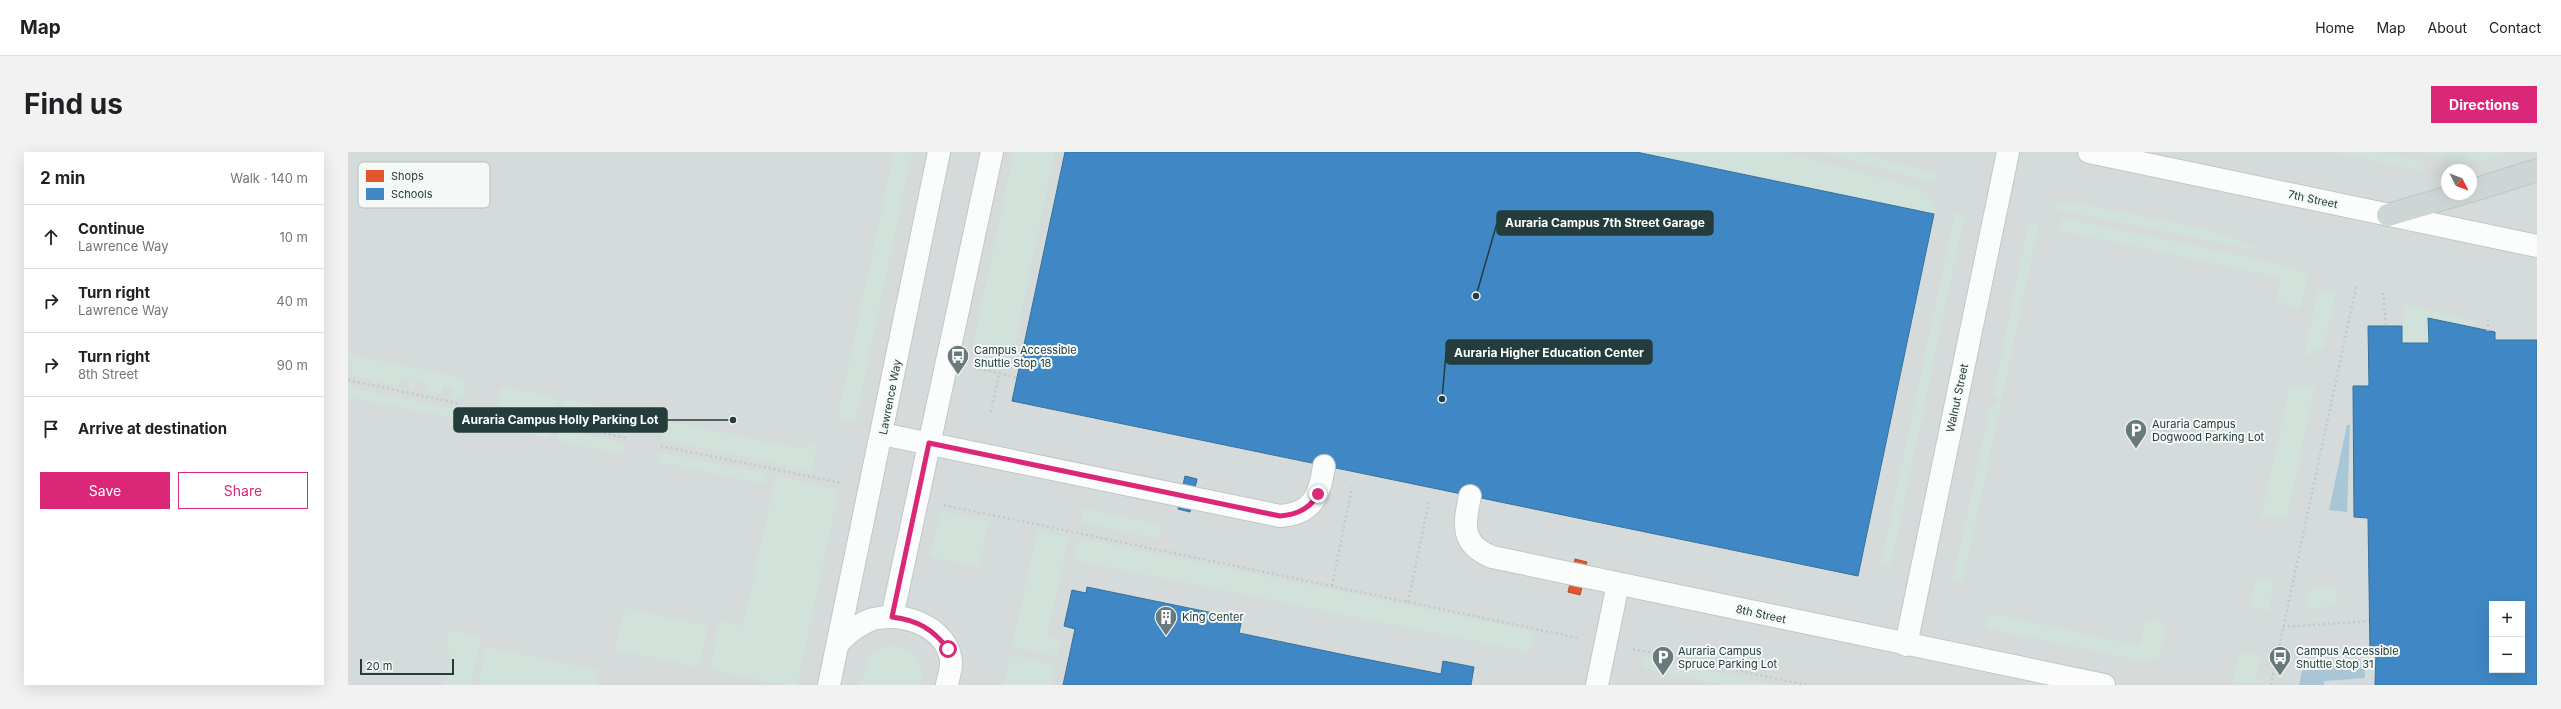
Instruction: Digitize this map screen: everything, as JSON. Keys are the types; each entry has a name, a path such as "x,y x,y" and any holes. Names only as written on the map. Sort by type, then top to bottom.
{"main road":[{"path":"2477,189 2537,170"},
{"path":"2388,215 2441,200"}],"street":[{"name":"Lawrence Way","path":"829,685 840,641 939,152"},
{"path":"892,617 992,152"},
{"name":"Walnut Street","path":"1906,644 2008,152"},
{"name":"7th Street","path":"2089,152 2537,246"},
{"path":"882,434 1280,516 1301,512 1315,499 1324,466"},
{"name":"8th Street","path":"1470,496 1466,516 1466,531 1474,547 1482,553 1618,584 2104,685"},
{"path":"1597,685 1618,584"},
{"path":"840,641 863,624 873,619 892,617 908,618 924,625 938,636 948,649 951,662 947,685"}],"path":[{"path":"2271,685 2356,287"},
{"path":"2383,293 2386,326"},
{"path":"2488,316 2488,331"},
{"path":"966,366 1017,378"},
{"path":"990,412 999,373"},
{"path":"348,380 461,404"},
{"path":"496,411 626,438"},
{"path":"661,446 846,484"},
{"path":"1332,586 1352,486"},
{"path":"1408,602 1429,501"},
{"path":"937,503 1807,685"},
{"path":"2283,627 2370,621"}],"shaded area":[{"path":"348,152 2537,152 2537,685 348,685"}],"green space":[{"path":"894,152 912,152 855,423 848,422 838,415"},
{"path":"1014,152 1055,152 1013,354 973,345"},
{"path":"1636,152 1785,152 1918,188 1925,192 1935,204 1934,214"},
{"path":"1819,152 1858,152 1937,174 1935,183"},
{"path":"2332,152 2377,152 2425,162 2422,171"},
{"path":"2416,152 2508,152 2484,161 2463,162"},
{"path":"2066,201 2206,229 2256,247 2256,250 2053,209 2055,202"},
{"path":"1955,212 1965,214 1891,565 1881,563"},
{"path":"2061,218 2267,261 2308,274 2300,309 2279,302 2277,298 2281,278 2059,230"},
{"path":"2029,222 2039,224 1963,582 1953,580 1990,405 1996,406 1998,396 1993,395"},
{"path":"2318,290 2336,293 2324,347 2304,356"},
{"path":"2404,305 2476,321 2475,328 2428,318 2429,343 2402,343"},
{"path":"348,354 462,378 466,382 462,399 451,397 453,388 443,385 441,394 425,391 427,383 416,381 414,389 408,387 409,379 401,377 399,386 350,375 353,360 348,359"},
{"path":"2290,386 2315,386 2287,517 2261,518"},
{"path":"348,387 459,410 455,418 348,397"},
{"path":"504,387 556,397 552,417 541,415 542,409 532,407 531,413 497,406 500,389"},
{"path":"566,399 629,413 626,433 608,429 609,420 600,418 597,427 585,425 587,416 577,413 574,423 567,421 569,412 564,410"},
{"path":"495,418 549,429 547,438 496,427 493,424"},
{"path":"667,421 797,448 815,444 815,460 812,471 662,440"},
{"path":"559,430 625,443 623,450 619,453 557,441"},
{"path":"660,452 766,474 764,484 661,462 658,460"},
{"path":"776,476 839,490 797,685 784,685 710,669 720,621 743,626"},
{"path":"1083,508 1161,525 1158,539 1081,522"},
{"path":"940,511 989,521 979,567 930,557"},
{"path":"1038,530 1065,536 1068,541 1047,637 1060,640 1057,656 1012,646"},
{"path":"1079,538 1534,631 1529,652 1074,560"},
{"path":"2257,577 2274,581 2268,613 2250,605"},
{"path":"2337,587 2337,605 2305,610 2310,589"},
{"path":"624,608 708,626 699,667 615,650"},
{"path":"1989,613 2140,646 2145,622 2157,621 2166,627 2163,644 2159,654 2152,661 2146,662 1986,628"},
{"path":"449,630 481,637 471,685 445,685 452,654 446,652"},
{"path":"893,646 907,650 916,658 921,670 921,685 861,685 867,664 874,654 879,650"},
{"path":"486,647 598,670 595,685 478,685"},
{"path":"2239,654 2260,654 2256,678 2259,679 2257,685 2233,681"},
{"path":"1010,655 1055,665 1050,685 1004,685"},
{"path":"1645,657 1776,685 1725,685 1643,668"}],"water":[{"path":"2347,425 2350,425 2347,512 2329,510"},
{"path":"2304,661 2364,661 2365,678 2324,681 2324,685 2299,685"}],"building: Shops":[{"path":"1575,559 1587,562 1585,570 1573,567"},
{"path":"1570,584 1582,587 1580,595 1568,592"}],"building: Schools":[{"path":"1065,152 1636,152 1934,214 1858,576 1012,401"},
{"path":"2428,318 2495,332 2495,340 2537,340 2537,685 2375,685 2376,652 2370,652 2368,518 2354,517 2353,386 2369,386 2368,326 2402,326 2402,343 2429,343"},
{"path":"1185,476 1197,479 1195,488 1183,485"},
{"path":"1180,501 1192,504 1190,512 1178,509"},
{"name":"King Center","path":"1087,587 1242,619 1239,633 1350,656 1441,674 1443,661 1474,667 1471,685 1063,685 1075,629 1064,626 1072,590 1086,593"}],"place":[{"name":"Auraria Campus 7th Street Garage","path":"1476,296"},
{"name":"Campus Accessible Shuttle Stop 18","path":"958,376"},
{"name":"Auraria Higher Education Center","path":"1442,399"},
{"name":"Auraria Campus Holly Parking Lot","path":"733,420"},
{"name":"Auraria Campus Dogwood Parking Lot","path":"2136,450"},
{"name":"King Center","path":"1166,636"},
{"name":"Auraria Campus Spruce Parking Lot","path":"1663,676"},
{"name":"Campus Accessible Shuttle Stop 31","path":"2280,676"}],"route":[{"path":"948,649 938,636 924,625 908,618 892,617 929,443 1280,516 1289,516 1301,512 1310,505 1318,494"}]}
